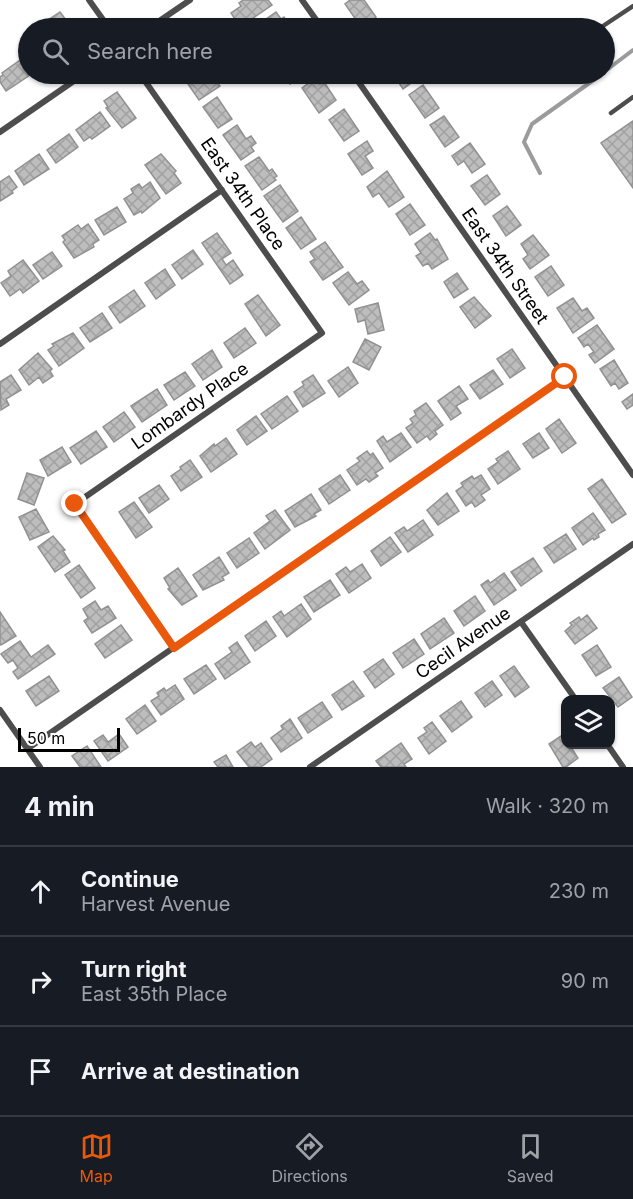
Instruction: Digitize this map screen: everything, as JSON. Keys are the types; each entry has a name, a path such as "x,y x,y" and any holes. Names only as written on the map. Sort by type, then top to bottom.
{"street":[{"path":"89,0 102,18"},
{"path":"164,18 190,0"},
{"path":"302,0 315,18"},
{"path":"0,132 70,84"},
{"name":"East 34th Place","path":"147,84 322,333"},
{"name":"East 34th Street","path":"360,84 633,475"},
{"path":"0,344 222,190"},
{"name":"Lombardy Place","path":"174,648 75,504 322,333"},
{"path":"27,749 565,377"},
{"name":"Cecil Avenue","path":"310,767 633,544"},
{"path":"521,622 573,695"},
{"path":"0,710 40,767"},
{"path":"610,749 621,766"}],"lane":[{"path":"615,18 633,6"},
{"path":"611,113 633,97"}],"building":[{"path":"243,0 268,0 272,5 253,18 234,18 231,13 241,6 239,3"},
{"path":"350,0 364,0 376,17 355,18 345,4"},
{"path":"60,12 64,18 51,18"},
{"path":"276,12 280,18 267,18"},
{"path":"18,61 18,83 6,91 0,82 2,73"},
{"path":"188,84 219,84 220,86 199,100"},
{"path":"308,84 325,84 336,100 319,113 302,88"},
{"path":"400,84 410,84 403,89"},
{"path":"423,85 439,108 425,118 409,95"},
{"path":"117,92 136,118 122,128 106,108 108,107 104,101"},
{"path":"217,97 232,119 218,128 203,107"},
{"path":"344,109 359,131 344,141 329,120"},
{"path":"100,112 110,126 92,139 90,137 84,141 76,130"},
{"path":"444,116 459,137 445,147 430,125"},
{"path":"633,121 633,188 601,143"},
{"path":"237,125 246,139 251,136 256,143 251,147 254,151 241,160 223,135"},
{"path":"69,134 78,147 56,163 47,150"},
{"path":"367,141 373,151 365,156 373,168 362,175 348,154"},
{"path":"470,143 485,164 472,173 464,161 458,165 452,156"},
{"path":"39,154 49,169 24,185 15,171"},
{"path":"161,154 176,171 174,173 181,183 166,194 145,165"},
{"path":"259,157 269,171 272,169 277,176 274,178 276,180 262,190 245,166"},
{"path":"387,171 404,197 389,207 379,193 373,197 367,187"},
{"path":"487,175 500,194 485,205 471,186"},
{"path":"9,176 17,187 12,191 13,193 0,201 0,182"},
{"path":"150,182 160,198 142,213 141,211 134,215 124,199 133,193 131,189 139,184 142,188"},
{"path":"280,185 298,211 283,222 264,196"},
{"path":"410,204 425,225 410,235 396,214"},
{"path":"507,206 521,225 506,236 493,216"},
{"path":"117,207 126,222 104,235 95,220"},
{"path":"301,217 316,239 301,249 286,228"},
{"path":"88,224 99,240 93,244 94,247 74,258 63,242 65,240 62,236 78,225 81,229"},
{"path":"217,233 231,253 222,259 226,265 233,260 243,275 230,284 202,243"},
{"path":"430,233 435,240 437,239 448,259 432,269 428,263 423,266 416,256 421,253 415,244"},
{"path":"533,235 549,255 530,269 523,259 528,255 521,244"},
{"path":"325,242 343,267 323,280 310,262 315,259 310,252"},
{"path":"193,250 203,264 182,279 172,265"},
{"path":"52,252 62,266 43,279 33,265"},
{"path":"23,260 39,281 23,293 20,289 10,296 1,283 11,276 8,271"},
{"path":"551,266 564,285 548,296 535,277"},
{"path":"165,269 175,285 156,299 145,283"},
{"path":"348,272 357,284 362,281 369,290 349,305 333,283"},
{"path":"457,273 468,289 454,298 444,282"},
{"path":"134,290 145,306 120,323 109,307"},
{"path":"258,295 280,325 266,336 245,304"},
{"path":"474,297 491,316 475,328 460,307"},
{"path":"573,298 582,311 587,308 594,318 573,333 557,308"},
{"path":"378,303 384,330 368,334 365,320 358,322 355,309"},
{"path":"102,313 112,328 90,342 80,328"},
{"path":"597,325 614,349 595,363 589,355 594,352 588,344 584,347 578,338"},
{"path":"245,328 256,343 234,358 224,343"},
{"path":"73,333 84,348 59,366 48,350 54,346 52,344"},
{"path":"365,339 381,347 369,370 353,362"},
{"path":"512,349 525,368 510,378 497,359"},
{"path":"212,350 222,367 203,380 192,364"},
{"path":"38,353 52,369 50,371 53,376 43,383 39,377 29,385 19,370"},
{"path":"614,360 628,383 619,389 615,383 611,386 600,369"},
{"path":"348,367 358,383 339,397 328,381"},
{"path":"493,370 503,384 480,399 470,385"},
{"path":"185,372 195,386 174,400 164,385"},
{"path":"11,375 21,390 6,399 9,405 1,410 0,382"},
{"path":"313,375 325,393 303,407 294,392 304,385 302,382"},
{"path":"459,386 468,399 456,406 461,413 451,420 438,401"},
{"path":"157,389 167,405 142,422 131,406"},
{"path":"633,394 633,405 627,409 622,402"},
{"path":"287,396 298,411 272,429 261,414"},
{"path":"426,403 443,425 435,431 437,434 430,440 427,436 417,443 406,428 413,423 410,419 416,415 414,411"},
{"path":"124,412 135,427 114,442 103,427"},
{"path":"256,416 267,431 247,445 237,430"},
{"path":"559,419 576,443 562,453 546,429"},
{"path":"96,431 107,447 81,464 70,448"},
{"path":"401,433 411,447 390,462 377,441 383,436 387,442"},
{"path":"539,433 549,448 533,458 523,444"},
{"path":"226,438 237,454 211,472 200,456 214,444 215,446"},
{"path":"62,447 71,462 48,476 40,460"},
{"path":"367,451 370,455 373,453 383,468 375,473 378,476 369,482 366,479 357,485 347,470 360,461 357,458"},
{"path":"508,451 520,469 498,484 488,469 498,462 496,459"},
{"path":"190,460 202,477 181,491 171,476"},
{"path":"27,473 44,478 34,505 18,499"},
{"path":"340,475 350,490 329,504 319,489"},
{"path":"481,475 490,489 481,495 485,500 475,507 472,502 466,506 456,491 463,486 461,483 472,476 474,479"},
{"path":"602,479 626,514 612,523 588,489"},
{"path":"159,485 169,499 149,513 139,498"},
{"path":"447,493 459,511 438,525 427,510"},
{"path":"311,494 321,510 314,514 316,516 295,527 285,511"},
{"path":"134,502 152,527 136,538 119,512"},
{"path":"36,509 49,532 30,540 19,517"},
{"path":"275,510 290,530 265,549 254,533 270,521 266,516"},
{"path":"593,513 605,530 598,534 599,537 583,545 572,528"},
{"path":"423,520 433,535 408,552 395,533 404,527 407,531"},
{"path":"566,534 576,549 554,563 544,548"},
{"path":"53,536 65,550 63,551 70,562 55,572 38,547"},
{"path":"390,537 401,552 381,566 371,551"},
{"path":"249,538 259,553 237,568 227,553"},
{"path":"219,557 229,573 222,577 224,580 203,590 193,575"},
{"path":"533,558 542,571 521,586 511,572"},
{"path":"362,564 371,578 349,593 336,574 346,567 350,572"},
{"path":"79,565 95,588 81,598 65,575"},
{"path":"178,568 197,596 182,605 168,589 170,588 164,578"},
{"path":"504,573 516,590 494,605 481,585 488,580 490,583"},
{"path":"330,580 340,595 314,612 304,597"},
{"path":"475,596 485,611 464,626 454,611"},
{"path":"95,601 101,610 108,606 116,618 92,633 84,621 88,618 83,609"},
{"path":"301,604 311,619 287,637 273,617 281,611 284,616"},
{"path":"0,612 16,636 1,645 0,643"},
{"path":"587,615 597,628 575,644 565,631 572,625 570,623 579,617 581,620"},
{"path":"444,618 454,633 430,649 421,634"},
{"path":"266,621 276,636 255,651 245,636"},
{"path":"121,625 132,640 105,658 95,644"},
{"path":"414,639 424,654 403,668 393,653"},
{"path":"20,641 31,657 48,645 55,654 18,679 13,672 18,668 13,660 8,663 1,654"},
{"path":"237,642 250,662 225,679 215,664 232,652 229,648"},
{"path":"597,645 611,667 596,676 582,655"},
{"path":"383,659 394,674 375,688 364,672"},
{"path":"206,665 216,679 194,694 184,679"},
{"path":"514,666 529,687 515,697 500,676"},
{"path":"49,676 59,691 36,706 26,691"},
{"path":"619,677 632,697 618,707 615,703 615,695 609,695 603,688"},
{"path":"353,681 364,696 342,710 332,695"},
{"path":"492,681 502,695 485,707 475,693"},
{"path":"175,685 184,699 161,715 151,701 159,696 157,693 164,688 166,691"},
{"path":"461,701 472,717 452,732 440,716"},
{"path":"322,702 332,717 308,733 298,718"},
{"path":"145,705 156,721 137,734 126,719"},
{"path":"290,719 302,738 281,752 271,738 283,729 281,726"},
{"path":"432,722 446,741 429,754 418,738 427,732 424,728"},
{"path":"119,734 128,747 108,761 94,741 103,735 108,742"},
{"path":"561,736 561,749 572,749 578,758 563,767 549,744"},
{"path":"251,742 255,747 261,743 272,759 261,767 249,767 237,752"},
{"path":"401,743 412,759 404,764 406,767 381,767 376,761"},
{"path":"87,746 101,767 80,767 72,756"},
{"path":"226,755 233,767 218,767 214,762"}],"waterway":[{"path":"615,64 633,50"},
{"path":"540,173 524,142 532,124 588,84"}],"route":[{"path":"75,504 174,648 565,377"}]}
